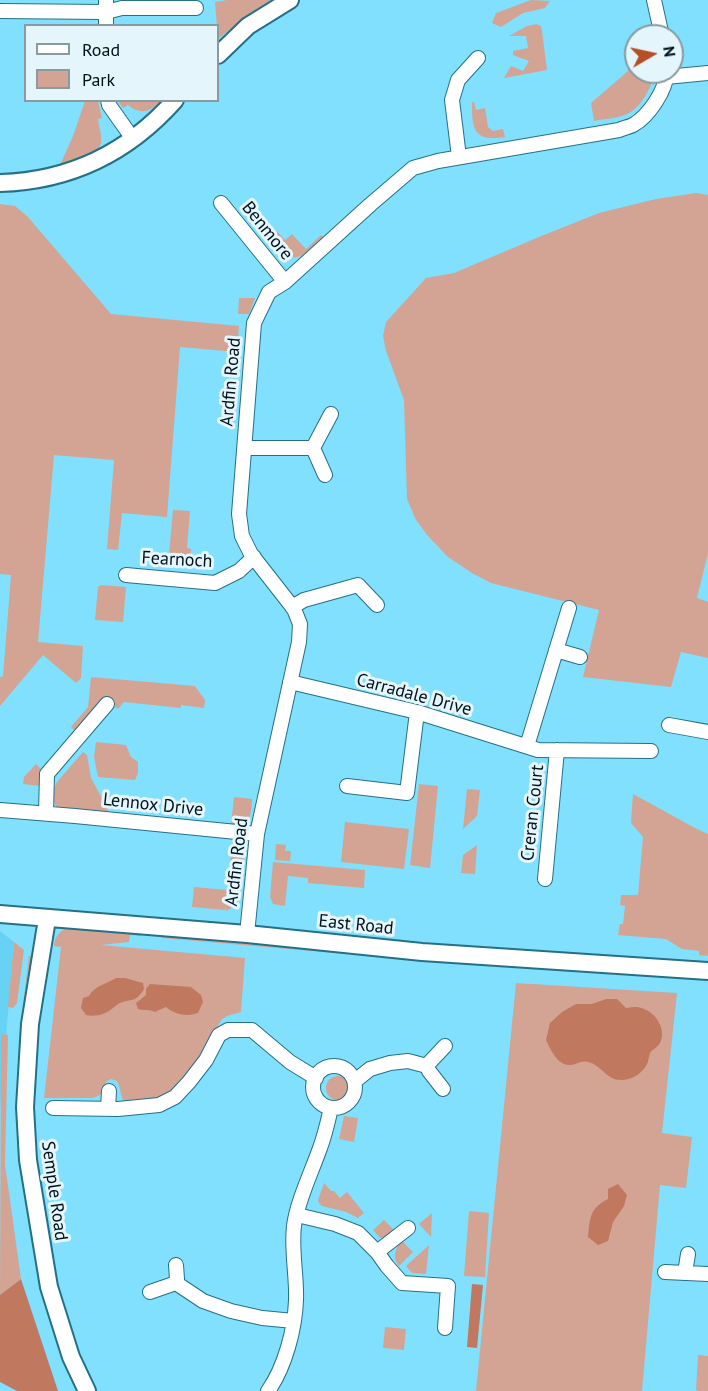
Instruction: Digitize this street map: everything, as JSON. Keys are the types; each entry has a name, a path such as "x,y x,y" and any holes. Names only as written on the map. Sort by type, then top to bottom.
{"street":[{"path":"219,54 248,27 290,0"},
{"path":"654,0 659,24"},
{"path":"0,11 106,13 122,8 196,8"},
{"path":"459,157 452,100 458,80 478,58"},
{"path":"684,74 708,73"},
{"name":"Ardfin Road","path":"247,934 256,834 299,642 300,624 292,607 254,557 242,536 239,514 254,323 269,292 285,282 413,168 438,161 632,126 651,108 664,84"},
{"path":"108,102 133,139"},
{"path":"0,183 37,179 69,172 114,152 162,116 173,102"},
{"name":"Benmore","path":"221,203 285,282"},
{"path":"313,448 331,414"},
{"path":"244,448 313,448"},
{"path":"313,448 325,475"},
{"name":"Fearnoch","path":"126,575 214,583 239,571 254,557"},
{"path":"292,607 304,600 358,585 377,606"},
{"path":"528,746 569,608"},
{"path":"556,650 580,657"},
{"name":"Carradale Drive","path":"290,682 417,712 538,750 651,751"},
{"path":"46,813 47,774 106,704"},
{"path":"347,786 407,793 417,712"},
{"path":"669,725 708,732"},
{"name":"Creran Court","path":"545,879 557,750"},
{"name":"Lennox Drive","path":"0,810 256,834"},
{"name":"East Road","path":"0,914 247,934 422,952 708,971"},
{"name":"Semple Road","path":"47,919 30,1024 25,1107 28,1160 49,1287 71,1357 87,1391"},
{"path":"53,1107 108,1109 159,1105 175,1097 189,1082 206,1060 219,1035 228,1030 252,1030 290,1062 316,1078"},
{"path":"427,1066 445,1046"},
{"path":"355,1081 370,1069 390,1063 408,1061 427,1066"},
{"path":"336,1066 348,1071 355,1081 354,1095 344,1105 331,1108 320,1102 316,1096 314,1084 316,1078 319,1072 336,1066"},
{"path":"427,1066 443,1089"},
{"path":"108,1109 109,1091"},
{"path":"268,1391 274,1383 287,1351 294,1321 296,1300 294,1226 331,1108"},
{"path":"297,1215 336,1224 358,1233 402,1283 448,1286 445,1328"},
{"path":"377,1252 408,1228"},
{"path":"685,1272 688,1254"},
{"path":"176,1265 176,1283"},
{"path":"665,1272 708,1274"},
{"path":"176,1283 203,1301 231,1311 262,1318 294,1321"},
{"path":"150,1292 176,1283"}],"shaded area":[{"path":"0,931 14,942 0,1109"},
{"path":"116,978 143,983 144,989 136,998 119,1003 107,1012 96,1016 86,1015 81,1008 83,998"},
{"path":"150,984 191,987 201,995 203,1002 198,1013 181,1014 166,1007 155,1012 138,1009 136,1003 146,995 146,989"},
{"path":"606,999 617,999 626,1008 638,1007 648,1011 653,1014 661,1028 660,1043 650,1053 644,1069 631,1078 617,1080 588,1062 566,1065 555,1056 546,1040 550,1023 562,1012 576,1004 592,1004"},
{"path":"618,1184 627,1195 624,1206 613,1222 608,1241 598,1245 588,1237 589,1224 597,1206 608,1199 608,1189"},
{"path":"21,1279 58,1391 17,1391 0,1382 0,1295"},
{"path":"472,1284 483,1285 477,1348 467,1347"}],"green space":[{"path":"227,0 271,0 219,38 215,2"},
{"path":"531,0 550,1 545,8 523,13 501,27 492,23 496,13"},
{"path":"536,24 541,26 547,70 504,78 511,66 523,71 529,61 513,55 513,51 528,48 526,36 509,36 527,26"},
{"path":"624,74 624,84 651,84 639,104 619,117 594,121 591,103"},
{"path":"85,102 98,102 102,118 98,119 101,134 99,148 90,156 60,165"},
{"path":"119,102 160,102 146,111 137,110 128,105 123,108"},
{"path":"472,102 476,110 485,108 488,127 493,131 503,129 505,137 486,137 476,132"},
{"path":"696,193 708,195 708,553 697,598 708,602 708,658 681,652 671,687 583,677 599,610 491,583 448,557 416,520 407,499 404,400 386,351 383,336 386,322 426,278 454,273 599,213 656,199"},
{"path":"0,204 15,206 28,217 111,314 239,326 237,352 180,347 167,517 122,513 118,550 107,549 114,460 54,455 38,642 83,646 81,678 76,683 43,655 0,706 0,677 3,676 11,575 0,574"},
{"path":"275,229 285,240 292,234 306,249 321,235 324,238 300,256 295,257 285,252 269,234"},
{"path":"239,298 255,298 249,314 238,314"},
{"path":"173,510 190,511 187,548 191,549 190,568 168,566"},
{"path":"101,585 126,587 123,622 95,620 98,587"},
{"path":"91,677 195,686 205,700 204,708 124,702 118,709 106,699 77,733 71,727 88,707"},
{"path":"96,742 126,745 131,757 138,762 138,773 135,780 98,777 94,757"},
{"path":"83,752 87,755 91,778 108,809 107,812 58,811 56,808 55,786"},
{"path":"36,764 43,771 41,786 23,784 24,777"},
{"path":"419,784 438,786 430,868 410,865"},
{"path":"467,789 480,790 477,816 463,829"},
{"path":"633,794 708,834 708,956 699,955 699,951 682,949 666,939 618,935 620,924 623,924 625,906 620,905 621,895 638,895 643,837 631,823"},
{"path":"234,797 252,799 249,818 243,823 231,824"},
{"path":"345,822 409,829 404,869 341,862"},
{"path":"232,843 241,851 243,858 238,902 226,911 226,906 225,910 192,907 194,887 228,890"},
{"path":"276,844 286,845 285,851 291,851 290,861 275,860"},
{"path":"477,845 475,874 461,873 463,855"},
{"path":"273,862 365,870 364,888 308,883 308,878 288,876 285,906 273,904 270,897"},
{"path":"70,926 141,929 141,936 130,935 129,942 101,945 245,958 241,1012 221,1020 184,1080 157,1099 124,1102 117,1081 111,1079 106,1082 100,1095 92,1098 44,1098 61,947 54,946 54,942 59,933"},
{"path":"162,931 418,953 417,960 162,938"},
{"path":"14,942 24,950 17,1003 13,1008 8,1007"},
{"path":"29,956 33,957 28,998 23,1005"},
{"path":"516,983 677,993 662,1133 692,1137 686,1188 660,1185 642,1391 476,1391"},
{"path":"1,1034 8,1035 5,1164 21,1279 0,1295"},
{"path":"338,1076 347,1079 350,1088 347,1097 338,1100 329,1097 326,1088 329,1079"},
{"path":"344,1116 358,1118 354,1142 339,1139"},
{"path":"324,1183 340,1198 347,1192 364,1213 358,1218 346,1212 322,1206 318,1200"},
{"path":"469,1211 489,1213 485,1277 464,1276"},
{"path":"432,1213 431,1237 419,1224"},
{"path":"384,1220 395,1231 389,1237 380,1238 373,1230"},
{"path":"402,1241 413,1252 399,1266 395,1253"},
{"path":"429,1245 426,1274 412,1273 406,1266"},
{"path":"385,1327 406,1329 404,1350 383,1348"},
{"path":"698,1355 708,1356 708,1391 696,1390"}]}
